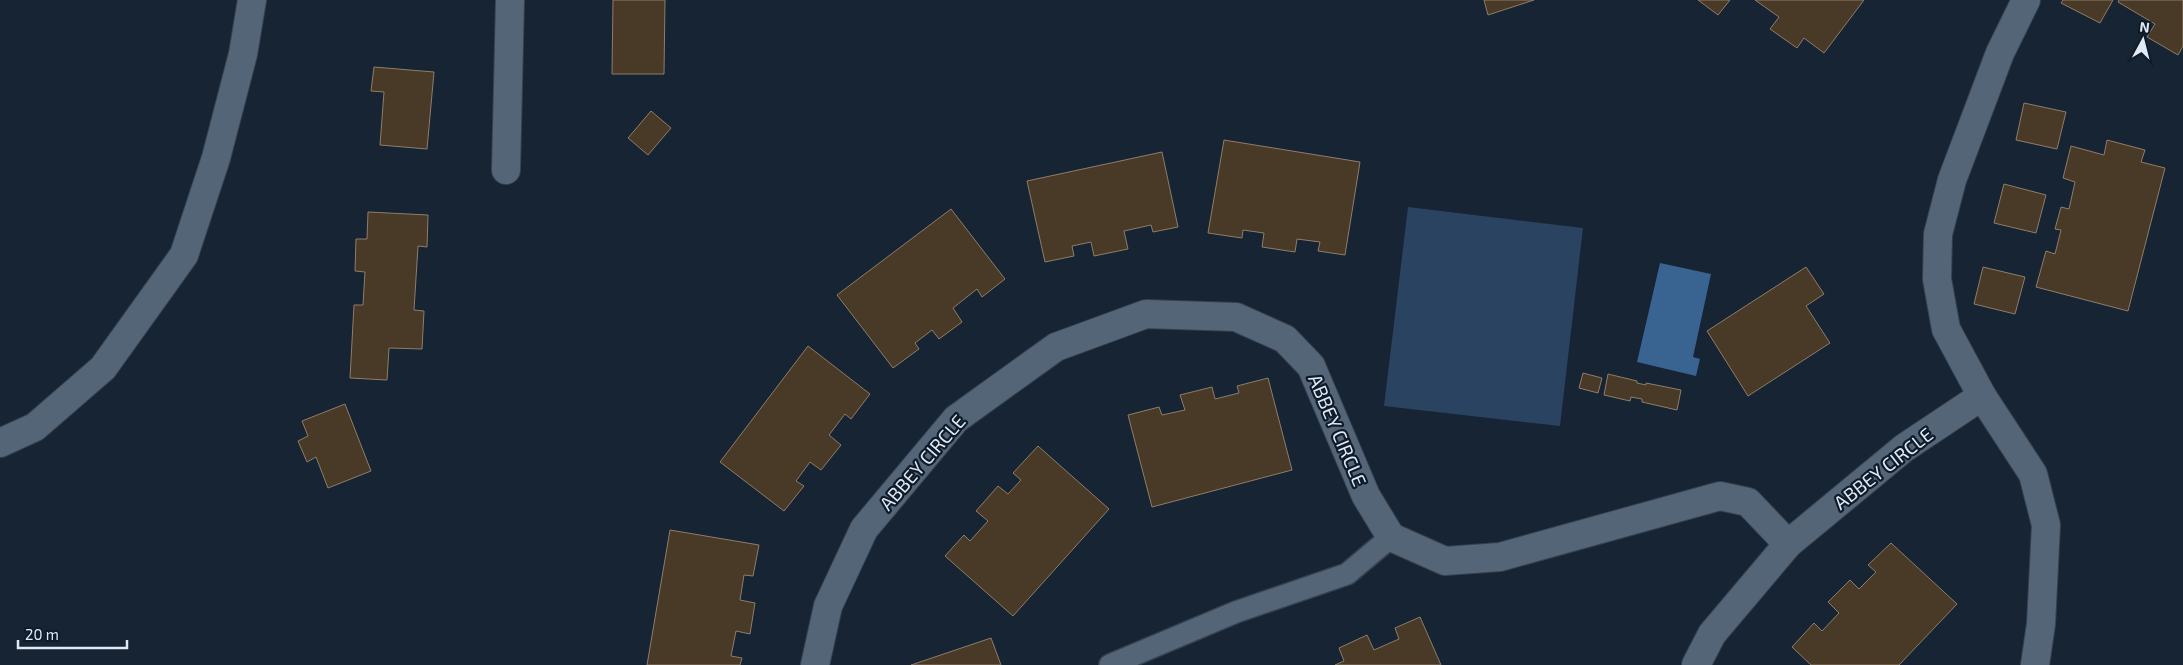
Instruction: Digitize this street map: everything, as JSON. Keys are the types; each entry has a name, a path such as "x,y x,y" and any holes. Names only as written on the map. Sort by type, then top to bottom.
{"street":[{"path":"0,443 35,427 103,368 184,255 216,158 242,54 252,0"},
{"path":"506,170 510,0"},
{"path":"2026,0 2000,53 1952,180 1938,234 1937,280 1946,329 1982,396 2033,474 2046,524 2041,624 2035,665"},
{"name":"ABBEY CIRCLE","path":"815,665 828,606 864,529 956,419 1056,347 1146,314 1236,317 1285,339 1311,366 1366,496 1391,537"},
{"name":"ABBEY CIRCLE","path":"1696,665 1712,634 1788,544 1904,448 1982,396"},
{"path":"1391,537 1445,561 1500,557 1720,496 1748,502 1788,544"}],"lane":[{"path":"1110,665 1236,612 1347,574 1391,537"}],"shaded area":[{"path":"1408,207 1583,228 1560,426 1384,406"},
{"path":"1660,263 1711,274 1693,357 1700,359 1696,376 1637,362"}],"building":[{"path":"613,0 665,0 664,74 612,74"},
{"path":"1484,0 1534,0 1488,15"},
{"path":"1698,0 1730,0 1718,15"},
{"path":"1755,0 1864,0 1824,53 1804,38 1797,48 1770,29 1779,17"},
{"path":"2063,0 2113,0 2100,23 2061,3"},
{"path":"2119,0 2183,0 2183,46 2178,55 2147,37 2155,24 2118,2"},
{"path":"374,67 434,72 427,149 380,145 384,92 371,91"},
{"path":"2024,103 2066,112 2057,149 2016,140"},
{"path":"651,111 671,128 648,155 628,138"},
{"path":"1224,140 1360,162 1345,255 1318,251 1320,242 1297,239 1295,252 1262,247 1264,233 1243,230 1242,238 1208,233"},
{"path":"2107,140 2145,150 2141,162 2165,168 2128,311 2036,287 2046,251 2055,254 2061,230 2055,229 2061,207 2069,209 2075,182 2063,178 2071,146 2104,155"},
{"path":"1162,152 1178,227 1153,232 1151,225 1124,231 1128,249 1094,256 1091,242 1072,246 1074,256 1045,262 1027,181"},
{"path":"2004,184 2046,195 2036,233 1994,223"},
{"path":"951,209 1005,279 982,297 977,289 953,308 962,322 939,339 932,330 915,343 919,349 893,368 837,295"},
{"path":"368,212 428,215 427,247 418,246 414,310 424,311 422,349 389,348 387,380 350,378 354,305 363,305 365,272 355,271 356,239 367,239"},
{"path":"1806,267 1824,294 1806,306 1830,343 1748,396 1707,331"},
{"path":"1983,267 2025,277 2015,314 1974,304"},
{"path":"808,346 870,394 851,419 845,414 829,435 841,445 821,470 810,462 796,481 804,486 784,511 720,462"},
{"path":"1583,373 1602,378 1598,393 1579,388"},
{"path":"1608,374 1646,385 1646,383 1681,390 1677,410 1642,402 1642,399 1631,397 1630,401 1604,395"},
{"path":"1268,378 1292,470 1152,507 1128,415 1159,407 1162,415 1185,410 1180,395 1212,387 1215,399 1239,393 1237,386"},
{"path":"345,404 371,471 328,488 316,457 307,462 298,441 308,436 302,421"},
{"path":"1038,446 1109,509 1013,616 945,556 964,535 970,541 988,521 976,511 998,486 1008,494 1021,480 1013,473"},
{"path":"670,530 759,545 753,576 744,575 740,600 755,603 750,634 736,631 731,656 742,658 740,665 647,665"},
{"path":"1891,543 1957,604 1899,665 1811,665 1792,647 1814,623 1822,631 1839,613 1828,602 1850,580 1859,589 1876,572 1868,565"},
{"path":"1420,617 1441,665 1335,665 1344,661 1339,648 1367,635 1374,650 1399,639 1395,628"},
{"path":"991,638 1001,665 911,665"}]}
